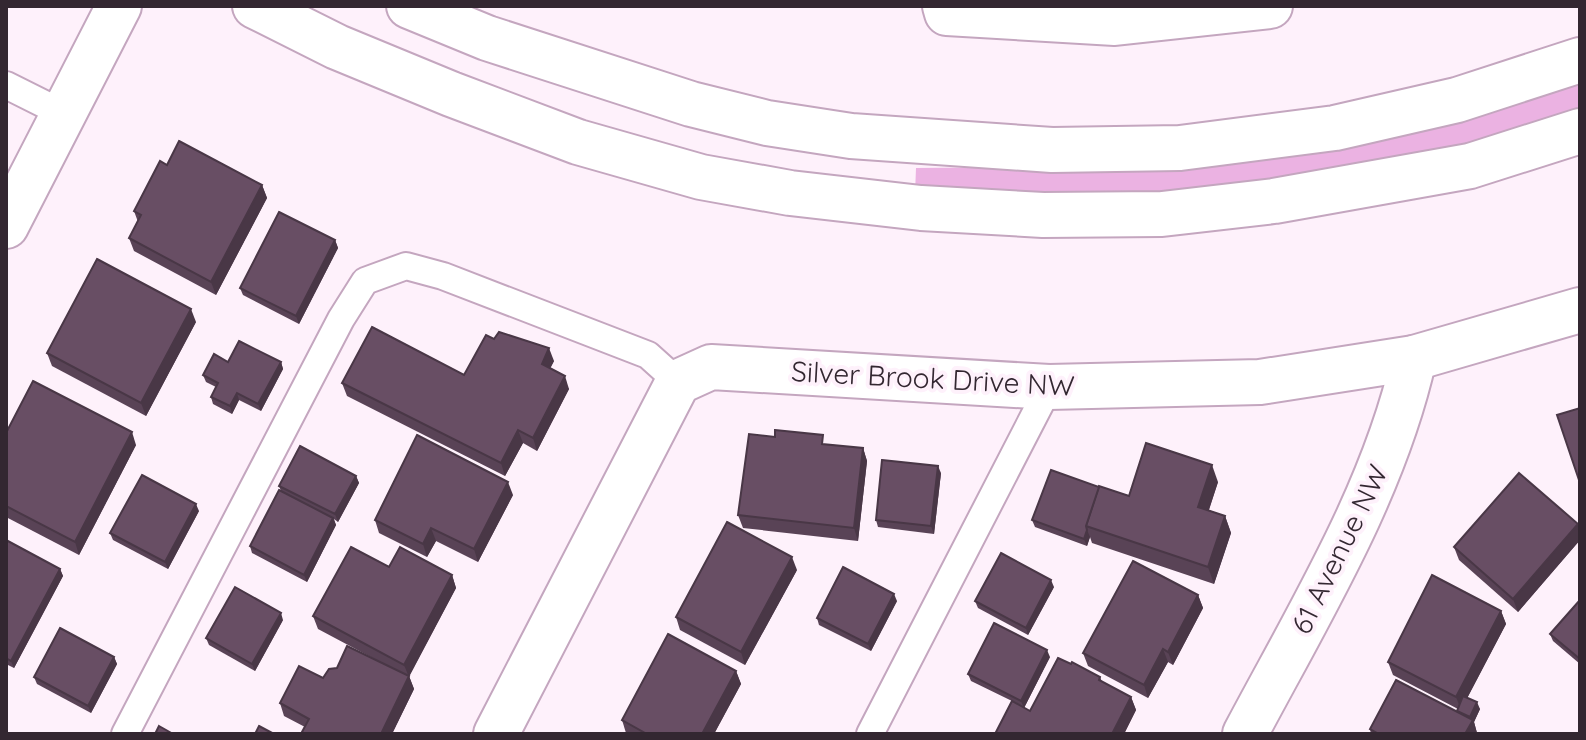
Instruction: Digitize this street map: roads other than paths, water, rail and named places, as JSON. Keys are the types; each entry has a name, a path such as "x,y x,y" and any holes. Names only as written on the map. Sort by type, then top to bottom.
{"street":[{"path":"6,226 119,6"},
{"path":"255,6 337,47 578,142 701,177 790,193 921,208 1043,215 1176,213 1274,201 1470,166 1580,131"},
{"path":"409,6 487,38 691,104 767,123 851,136 1052,150 1180,148 1335,128 1457,100 1580,60"},
{"path":"938,8 1115,23 1270,6"},
{"name":"Silver Brook Drive NW","path":"678,382 711,367 1049,387 1260,382 1414,358 1580,310"},
{"name":"61 Avenue NW","path":"1245,734 1364,506 1403,408 1414,358"},
{"path":"496,734 678,382"}],"lane":[{"path":"6,85 64,114"},
{"path":"125,734 341,319 365,281 406,266 443,276 648,355 678,382"},
{"path":"870,734 1049,387"}]}
